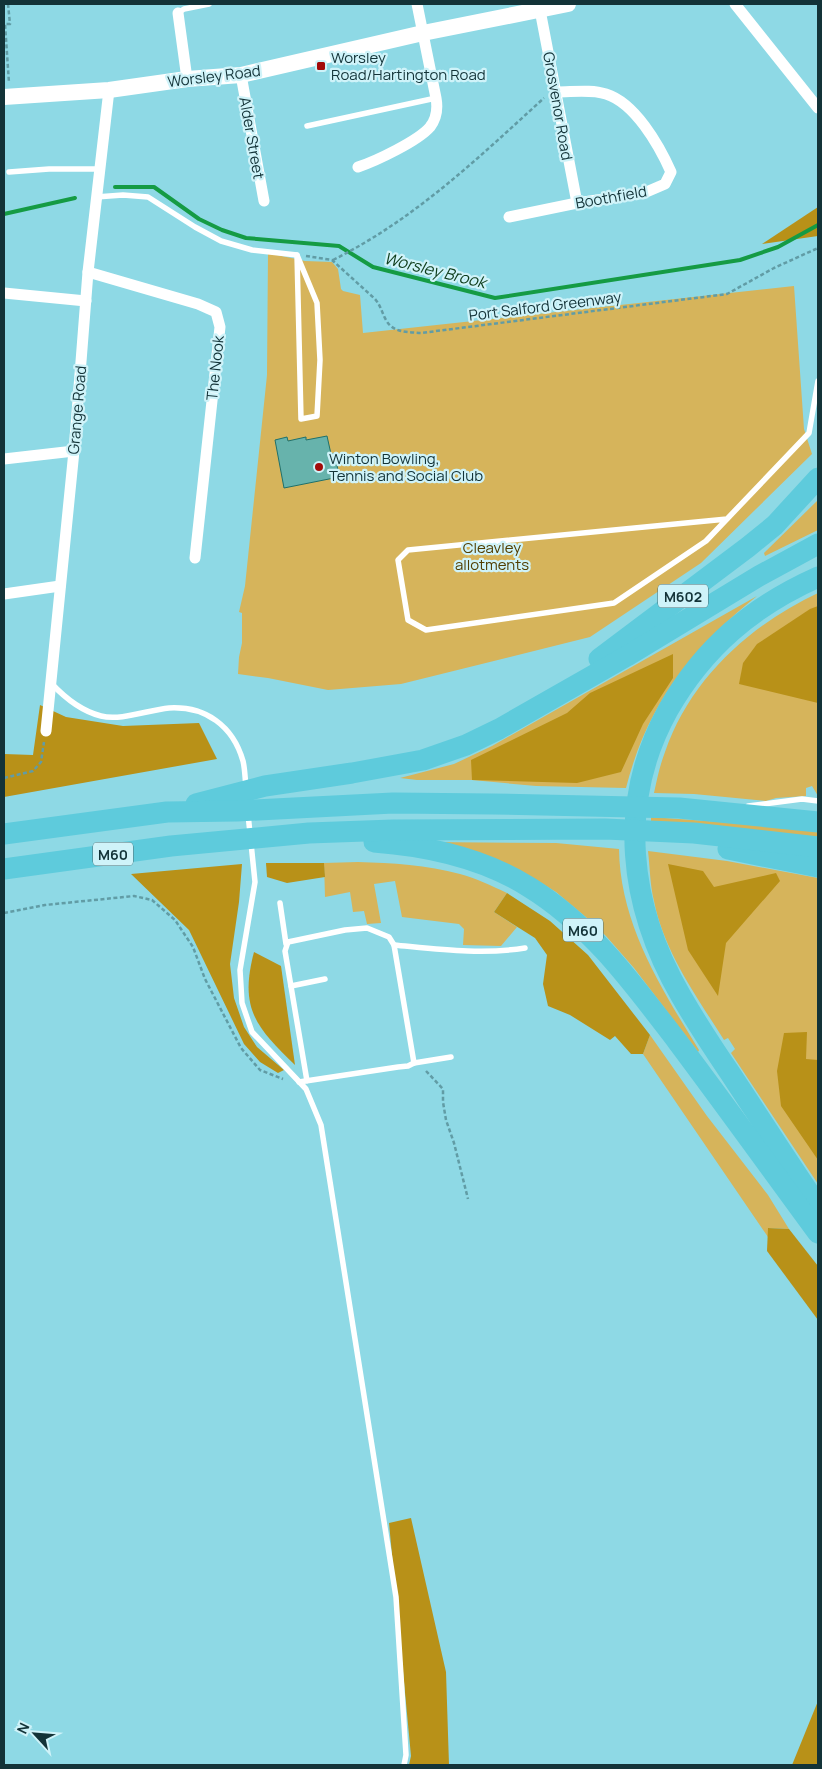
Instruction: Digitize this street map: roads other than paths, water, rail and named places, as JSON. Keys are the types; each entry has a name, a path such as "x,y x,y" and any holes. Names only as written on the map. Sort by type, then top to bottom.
{"highway":[{"name":"M602","path":"539,705 748,547 781,518 818,478"},
{"path":"539,705 626,656 759,576 818,544"},
{"path":"818,576 780,595 741,622 702,661 685,683 664,718 652,746 641,784 636,817 635,849 639,891 645,913 666,965 681,995 766,1129 818,1206"},
{"name":"M60","path":"167,812 265,786 352,774 423,760 466,745 539,705"},
{"name":"M60","path":"4,834 167,812 393,804 679,808 818,822"},
{"name":"M60","path":"605,829 772,857 818,867"},
{"name":"M60","path":"4,869 171,846 309,833 393,830 605,829 694,833 818,847"},
{"name":"M60","path":"222,841 280,838 333,839 420,847 487,865 529,887 575,922 599,944 635,986 730,1111 818,1233"}],"main road":[{"name":"Worsley Road","path":"7,97 109,90 187,79 242,75 423,33 568,4"}],"street":[{"path":"358,167 384,156 423,134 435,118 438,109 417,4"},
{"path":"735,4 818,108"},
{"name":"Grosvenor Road","path":"540,10 577,203"},
{"path":"178,13 187,79"},
{"name":"Alder Street","path":"242,75 264,202"},
{"name":"Grange Road","path":"46,731 74,451 88,272 109,90"},
{"name":"Boothfield","path":"509,217 577,203 644,193 665,184 671,172 662,152 629,107 607,94 556,92"},
{"name":"The Nook","path":"88,272 198,304 216,312 220,327 195,558"},
{"path":"4,293 86,301"},
{"path":"4,459 74,451"},
{"path":"4,594 60,586"}],"lane":[{"path":"178,13 184,9 209,4"},
{"path":"306,126 436,98"},
{"path":"10,172 49,169 100,169"},
{"path":"96,197 123,195 148,197 221,241 252,250 297,254"},
{"path":"297,254 317,303 320,360 317,416 302,419 297,254"},
{"path":"726,519 408,550 398,560 408,620 426,630 614,603 706,541 809,433 818,381"},
{"path":"51,684 65,698 85,710 103,717 124,716 170,708 195,711 210,716 221,723 235,742 243,762 254,882 240,970 242,1003 252,1032 306,1089 321,1125 396,1597 406,1755 404,1765"},
{"path":"716,811 772,802 818,801"},
{"path":"280,903 286,944 285,951 307,1081"},
{"path":"286,944 345,930 366,928 389,937 394,945 416,1062"},
{"path":"394,945 502,952 524,948"},
{"path":"291,986 326,979"},
{"path":"299,1082 408,1066 416,1062 451,1057"}],"waterway":[{"name":"Worsley Brook","path":"115,187 154,187 199,219 222,230 246,238 339,246 373,267 495,298 740,260 778,247 818,225"},
{"name":"Worsley Brook","path":"4,214 75,198"}],"place":[{"name":"Worsley Road/Hartington Road","path":"321,66"},
{"name":"Winton Bowling, Tennis and Social Club","path":"319,467"}],"park label":[{"name":"Cleavley allotments","path":"492,556"}]}
